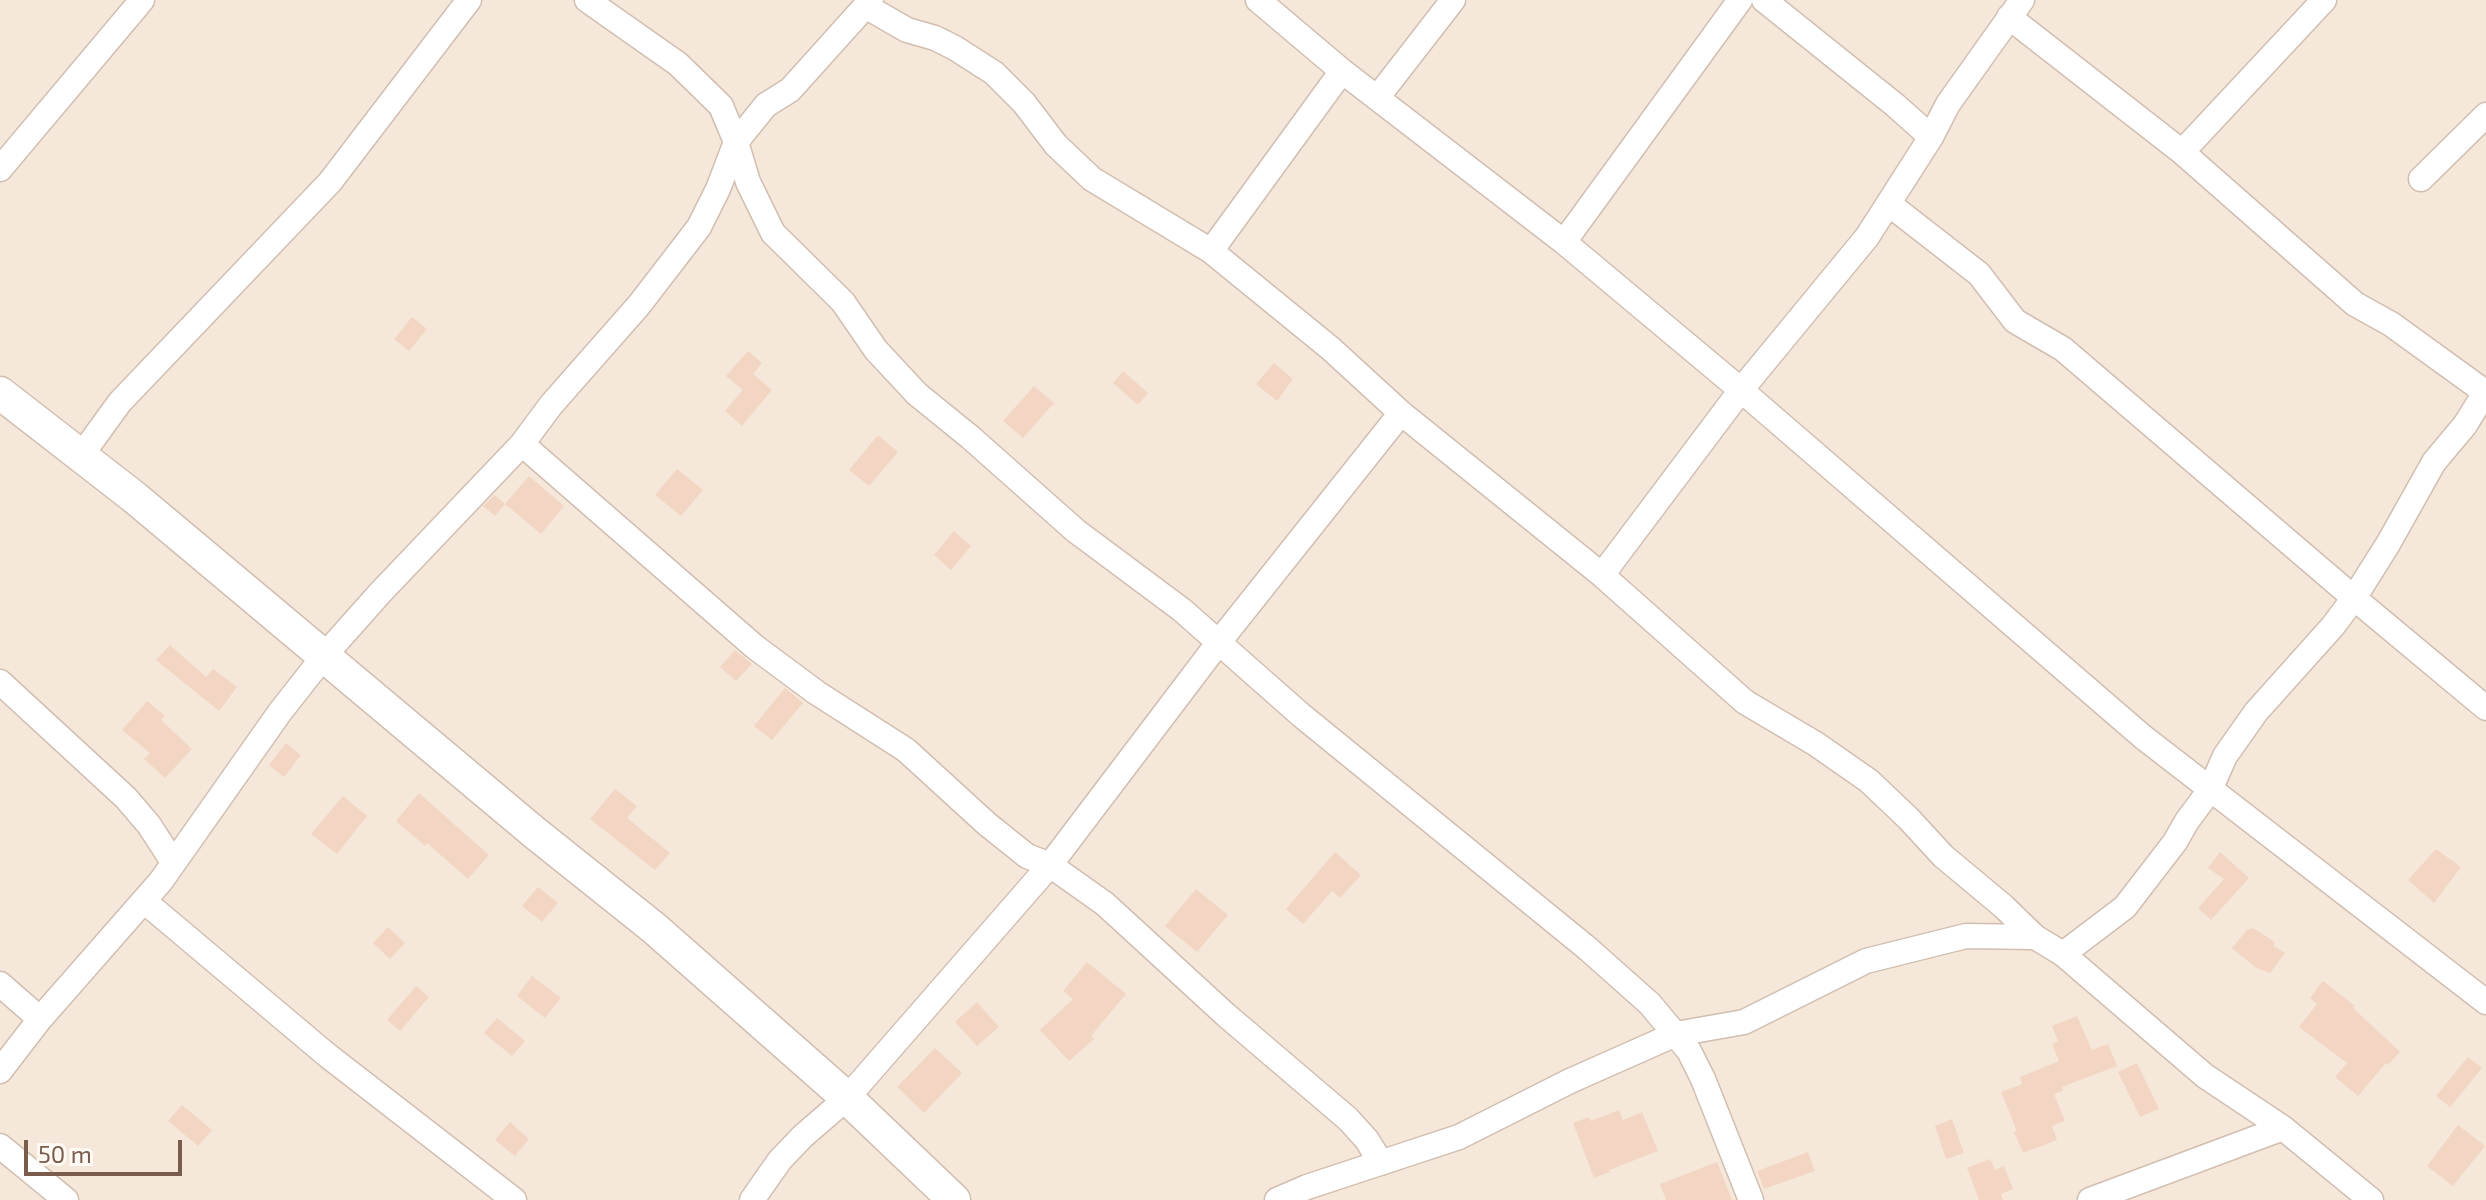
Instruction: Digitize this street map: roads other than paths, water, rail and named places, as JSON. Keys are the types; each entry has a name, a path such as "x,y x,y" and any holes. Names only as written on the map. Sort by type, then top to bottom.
{"street":[{"path":"0,169 142,0"},
{"path":"80,457 120,402 330,182 469,0"},
{"path":"587,0 678,64 721,106 748,182 773,233 843,302 896,374 1076,531 1172,602 1301,715 1587,948 1650,1004 1689,1051 1751,1200"},
{"path":"1258,0 1342,71 1564,242 1741,390 2143,737 2486,1002"},
{"path":"1377,98 1453,0"},
{"path":"1564,242 1740,0"},
{"path":"1764,0 1931,137"},
{"path":"2182,152 2324,0"},
{"path":"0,1071 40,1019 144,901 324,656 522,444 551,405 639,305 699,227 736,142 766,105 790,90 869,3 907,30 935,38 994,73 1024,103 1056,145 1092,179 1211,251 1330,348 1401,413 1602,575 1745,702 1816,744 1869,781 1943,856 2035,937 2063,954 2205,1076 2283,1128 2371,1200"},
{"path":"1602,575 1741,390 1867,237 1931,137 1948,104 2015,9 2355,304 2391,324 2485,392 2465,425 2434,462 2354,598 2256,712 2225,756 2210,790 2125,907 2063,954"},
{"path":"1211,251 1342,71"},
{"path":"2421,179 2486,115"},
{"path":"1889,204 1979,274 2015,321 2063,349 2486,708"},
{"path":"0,393 134,497 665,938 847,1098 954,1200"},
{"path":"752,1200 780,1160 847,1098 1050,865 1219,642 1401,413"},
{"path":"522,444 755,647 817,693 906,750 1027,856 1050,865 1105,904 1247,1034 1348,1119 1367,1140 1381,1163"},
{"path":"0,682 126,798 149,825 173,862"},
{"path":"144,901 327,1055 514,1200"},
{"path":"1277,1200 1459,1137 1570,1081 1676,1034 1744,1022 1866,961 1966,936 2035,937"},
{"path":"0,984 40,1019"},
{"path":"2090,1200 2283,1128"},
{"path":"0,1146 66,1200"}]}
